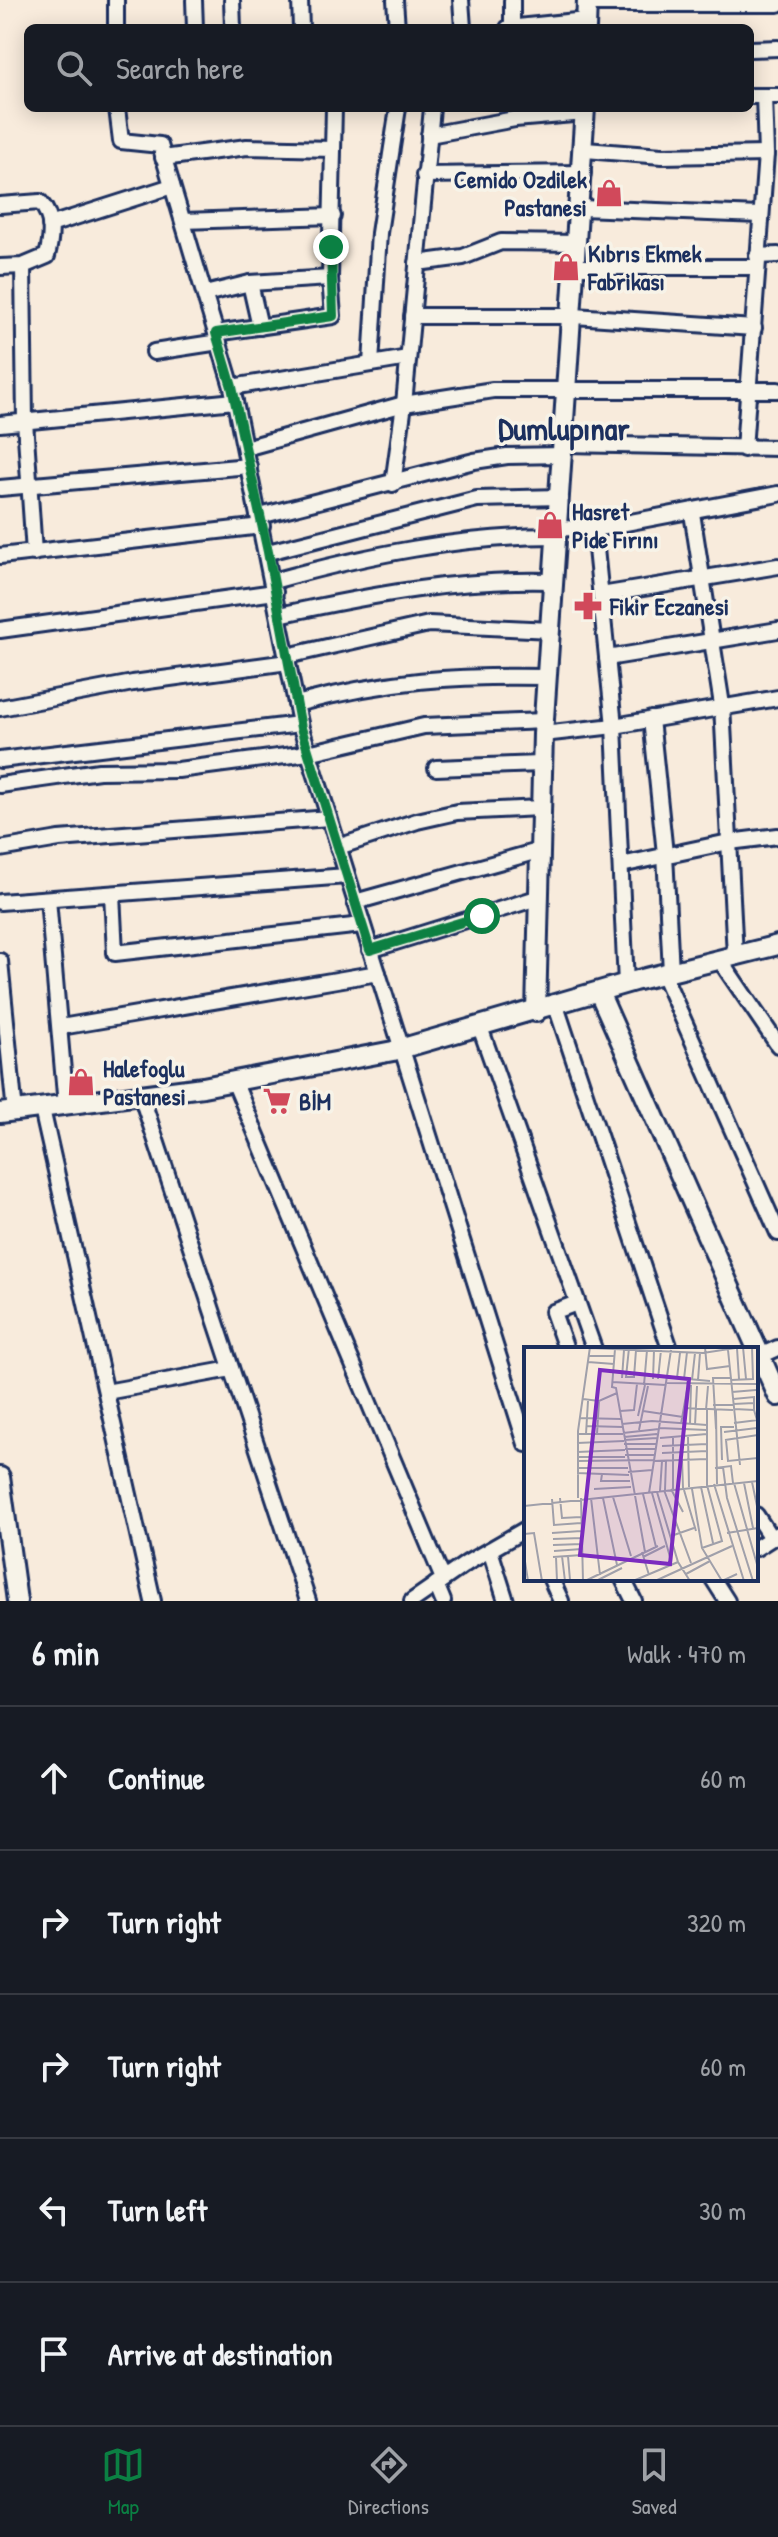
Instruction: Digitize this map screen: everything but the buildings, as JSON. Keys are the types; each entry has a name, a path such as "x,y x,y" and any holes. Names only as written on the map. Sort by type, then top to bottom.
{"main road":[{"path":"536,1012 541,764 574,316 585,112"},
{"path":"7,1113 234,1081 401,1048 626,984 778,945"},
{"path":"599,992 756,1347"},
{"path":"758,1351 778,1396"},
{"path":"0,1477 5,1554 17,1601"}],"street":[{"path":"116,0 116,24"},
{"path":"194,0 195,24"},
{"path":"232,0 233,24"},
{"path":"300,0 301,24"},
{"path":"395,0 397,24"},
{"path":"461,0 463,24"},
{"path":"510,24 512,0"},
{"path":"530,24 672,2 778,4"},
{"path":"754,49 778,48"},
{"path":"744,449 766,154 764,96"},
{"path":"117,112 121,141 160,145 233,394 308,753 524,1438"},
{"path":"154,352 260,327 333,316 330,278 334,112"},
{"path":"371,364 379,233 397,112"},
{"path":"393,484 404,404 432,112"},
{"path":"429,135 515,119 576,112"},
{"path":"163,158 247,147 333,149"},
{"path":"585,150 662,156 766,154"},
{"path":"424,175 583,173"},
{"path":"50,225 172,186"},
{"path":"0,205 40,202 48,211 50,225 47,256 23,266 0,267"},
{"path":"581,208 760,215"},
{"path":"183,221 333,216"},
{"path":"417,263 463,257 501,242 578,243"},
{"path":"577,267 757,262 778,255"},
{"path":"23,266 25,421 34,553"},
{"path":"205,294 250,283 330,278"},
{"path":"250,283 260,327"},
{"path":"412,316 574,316 754,328"},
{"path":"0,424 233,394 408,358"},
{"path":"245,448 404,404 493,390 778,390"},
{"path":"0,556 261,521 474,461 507,456 564,449 778,448"},
{"path":"0,488 249,466"},
{"path":"0,630 274,587 352,559 500,536 594,529 692,513 778,494"},
{"path":"268,552 477,499 560,497"},
{"path":"692,513 722,705 729,842 728,958 778,1045"},
{"path":"594,529 614,726 626,984"},
{"path":"601,595 778,566"},
{"path":"279,615 381,593 507,579 554,581"},
{"path":"0,708 288,659 429,624 551,630"},
{"path":"607,658 778,630"},
{"path":"296,704 403,680 469,675 548,677"},
{"path":"0,785 99,771 178,770 308,753 424,726 614,726 722,705 778,698"},
{"path":"651,719 665,854 667,973 772,1206 778,1233"},
{"path":"0,760 300,724"},
{"path":"436,768 541,764"},
{"path":"338,847 417,821 457,812 540,808"},
{"path":"0,849 59,839 329,818"},
{"path":"621,865 729,842 778,836"},
{"path":"355,902 538,851"},
{"path":"0,902 347,876"},
{"path":"112,894 115,953 362,925"},
{"path":"370,950 537,898"},
{"path":"48,899 66,1106"},
{"path":"0,961 7,1113"},
{"path":"61,1027 378,973"},
{"path":"556,1006 669,1347"},
{"path":"480,1027 593,1347"},
{"path":"234,1081 440,1582 443,1601"},
{"path":"141,1095 308,1601"},
{"path":"42,1109 153,1601"},
{"path":"565,1347 553,1312 577,1303"},
{"path":"760,1356 778,1348"},
{"path":"106,1392 231,1369"},
{"path":"758,1517 774,1536"},
{"path":"412,1601 524,1530"},
{"path":"490,1550 506,1601"},
{"path":"552,1581 561,1601"},
{"path":"624,1581 634,1601"},
{"path":"714,1581 727,1601"}],"place":[{"name":"Cemido Ozdilek Pastanesi","path":"609,193"},
{"name":"Kıbrıs Ekmek Fabrikası","path":"566,267"},
{"name":"Hasret Pide Fırını","path":"550,525"},
{"name":"Fikir Eczanesi","path":"588,606"},
{"name":"Halefoglu Pastanesi","path":"81,1082"},
{"name":"BİM","path":"277,1101"}],"district":[{"name":"Dumlupınar","path":"564,428"}],"route":[{"path":"331,247 333,316 216,333 232,387 268,552 301,728 370,950 482,916"}]}
